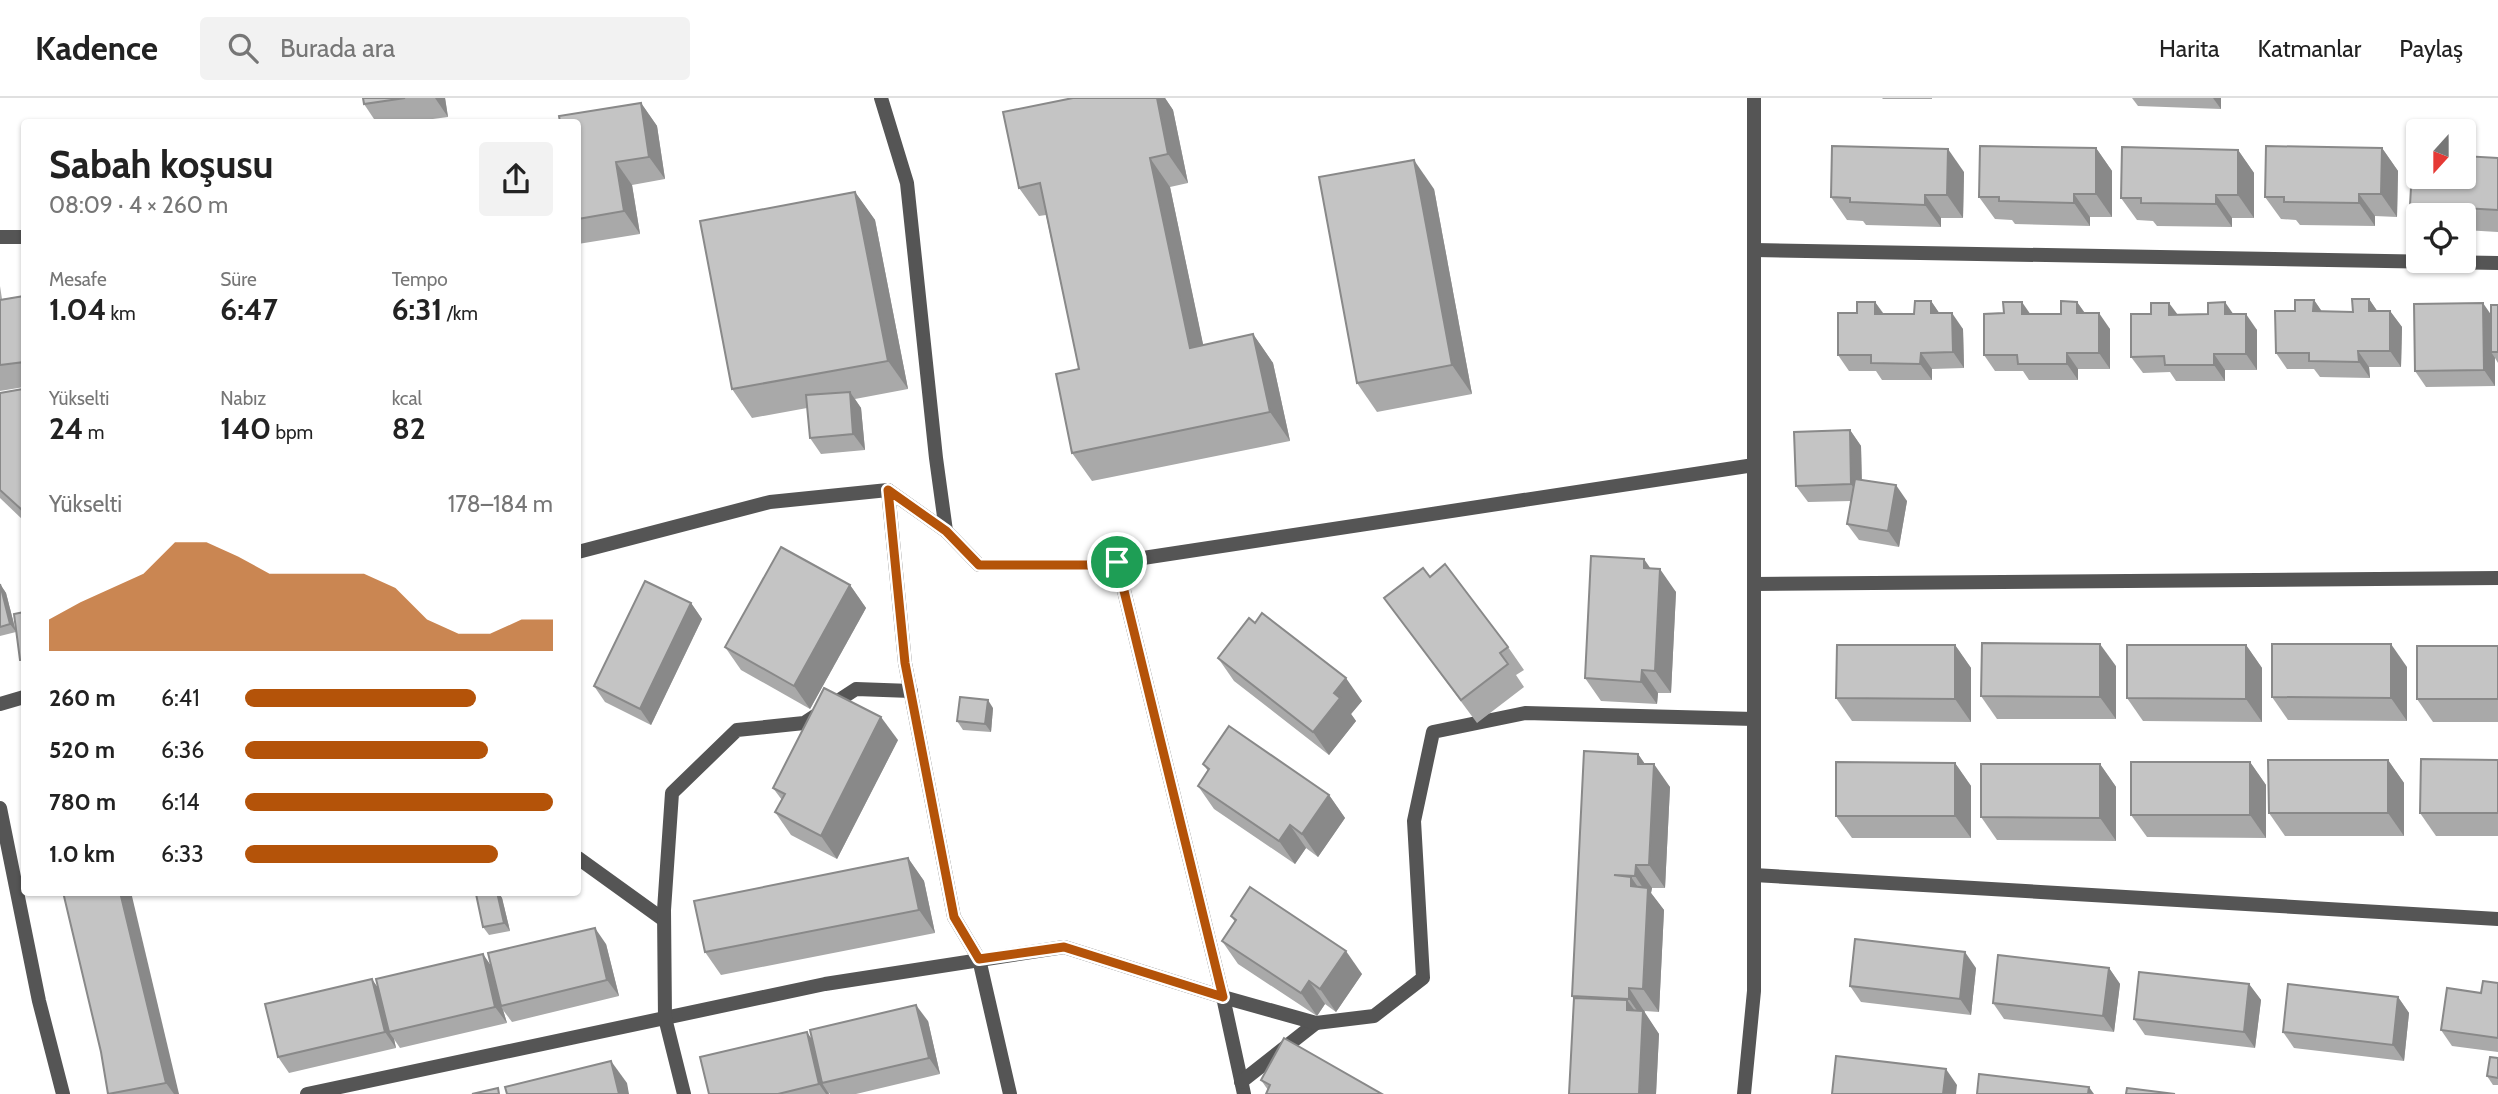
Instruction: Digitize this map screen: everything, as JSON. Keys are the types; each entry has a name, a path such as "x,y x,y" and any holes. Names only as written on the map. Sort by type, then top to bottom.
{"street":[{"path":"881,98 907,183 946,531"},
{"path":"1744,1094 1754,991 1755,98"},
{"path":"0,237 21,237"},
{"path":"1755,250 2498,263"},
{"path":"581,551 770,502 888,490 946,531 979,565 1097,565 1755,465"},
{"path":"888,490 905,663 954,917 979,959 1010,1094"},
{"path":"1117,562 1223,997 1242,1088 1316,1023"},
{"path":"1754,584 2498,578"},
{"path":"684,1094 665,1018 664,920 672,793 737,730 804,723 856,689 911,691"},
{"path":"0,704 21,698"},
{"path":"307,1094 825,985 1064,947 1316,1023 1374,1016 1423,978 1414,821 1433,732 1525,713 1754,719"},
{"path":"0,808 39,1001 63,1094"},
{"path":"581,860 664,920"},
{"path":"1754,875 2498,919"}],"building":[{"path":"363,98 405,98 364,104"},
{"path":"1073,98 1157,98 1168,154 1150,158 1190,348 1253,334 1270,412 1072,453 1056,374 1079,369 1040,183 1019,188 1003,112"},
{"path":"641,103 649,157 616,162 624,211 581,218 581,119 560,119 559,116"},
{"path":"1832,146 1948,149 1947,195 1925,195 1925,205 1850,202 1850,198 1831,197"},
{"path":"1980,146 2096,148 2096,194 2074,194 2074,203 1999,201 1999,197 1979,197"},
{"path":"2266,146 2382,148 2381,194 2359,194 2359,203 2284,202 2284,197 2265,197"},
{"path":"2122,147 2238,150 2238,195 2216,195 2216,204 2141,203 2141,198 2121,198"},
{"path":"2476,157 2498,158 2498,210 2476,209 2476,203 2410,203 2411,189 2476,189"},
{"path":"1414,160 1452,365 1357,383 1319,177"},
{"path":"855,192 888,361 732,389 700,221"},
{"path":"21,296 21,362 0,365 0,300"},
{"path":"2352,299 2369,299 2369,311 2390,311 2390,351 2358,351 2359,362 2309,361 2309,353 2276,353 2275,311 2295,311 2295,300 2314,300 2313,311 2353,312"},
{"path":"1915,301 1931,301 1931,313 1952,313 1953,352 1921,353 1920,364 1871,363 1871,355 1838,355 1838,313 1857,313 1857,302 1875,302 1875,314 1914,314"},
{"path":"2061,301 2077,302 2077,313 2099,313 2099,353 2067,353 2067,364 2018,364 2017,355 1984,355 1984,314 2004,313 2003,302 2022,302 2022,314 2061,314"},
{"path":"2225,302 2225,314 2246,314 2246,354 2214,354 2214,365 2165,365 2164,356 2131,357 2131,314 2151,314 2151,303 2169,303 2169,315 2208,314 2208,303"},
{"path":"2483,303 2484,370 2415,371 2414,304"},
{"path":"2491,305 2498,305 2498,352 2491,352"},
{"path":"21,389 21,509 0,490 0,393"},
{"path":"850,392 853,434 810,438 806,395"},
{"path":"1850,430 1851,484 1796,486 1794,432"},
{"path":"1855,479 1896,485 1888,531 1847,524"},
{"path":"781,547 850,585 794,686 725,647"},
{"path":"1591,556 1644,559 1644,568 1660,569 1655,671 1642,670 1641,682 1585,678"},
{"path":"1445,564 1508,647 1500,653 1508,664 1461,700 1384,598 1423,568 1430,577"},
{"path":"645,581 691,603 640,709 594,686"},
{"path":"0,584 10,624 0,627"},
{"path":"21,613 21,660 20,660 14,614"},
{"path":"1262,613 1346,678 1334,693 1340,698 1313,732 1218,658 1249,618 1255,623"},
{"path":"1982,643 2100,644 2100,697 1981,696"},
{"path":"2272,644 2391,644 2391,698 2272,697"},
{"path":"1837,645 1955,645 1955,699 1836,698"},
{"path":"2127,645 2246,645 2246,699 2127,698"},
{"path":"2417,646 2498,646 2498,699 2417,699"},
{"path":"824,688 881,717 821,836 775,812 785,794 773,788"},
{"path":"960,697 988,700 985,724 957,721"},
{"path":"1229,726 1329,795 1302,834 1290,825 1279,841 1198,786 1209,769 1203,764"},
{"path":"1584,751 1638,754 1638,764 1654,764 1649,865 1636,865 1635,876 1614,875 1631,877 1631,886 1648,888 1643,989 1629,988 1629,999 1572,996"},
{"path":"2421,759 2498,760 2498,813 2420,813"},
{"path":"2268,760 2388,760 2388,813 2269,813"},
{"path":"1836,762 1955,763 1955,816 1836,816"},
{"path":"2131,762 2250,762 2250,815 2131,815"},
{"path":"1981,764 2100,764 2100,818 1981,817"},
{"path":"908,858 919,910 705,952 694,901"},
{"path":"1250,887 1346,951 1320,989 1309,981 1301,993 1222,941 1236,920 1231,916"},
{"path":"64,896 121,896 166,1083 108,1094 101,1052"},
{"path":"476,896 498,896 504,923 483,927"},
{"path":"595,928 607,980 501,1006 488,953"},
{"path":"1855,939 1965,952 1960,999 1850,986"},
{"path":"483,954 495,1007 389,1032 376,979"},
{"path":"1998,955 2109,968 2103,1016 1993,1003"},
{"path":"2139,972 2249,984 2244,1032 2134,1019"},
{"path":"372,979 385,1032 278,1057 265,1004"},
{"path":"2483,981 2498,983 2498,1038 2441,1030 2447,988 2481,993"},
{"path":"2288,984 2398,997 2393,1045 2283,1032"},
{"path":"1574,998 1627,1000 1627,1010 1643,1011 1639,1094 1569,1094"},
{"path":"916,1005 929,1058 822,1083 810,1030"},
{"path":"807,1032 819,1084 778,1094 709,1094 700,1057"},
{"path":"1284,1038 1382,1094 1266,1094 1270,1085 1261,1080"},
{"path":"1836,1056 1946,1069 1943,1094 1832,1094"},
{"path":"2490,1057 2498,1058 2498,1078 2487,1076"},
{"path":"611,1061 619,1094 507,1094 505,1087"},
{"path":"1979,1074 2089,1087 2088,1094 1977,1094"},
{"path":"498,1088 499,1094 472,1094"},
{"path":"2127,1088 2175,1094 2126,1094"}],"route":[{"path":"888,490 946,531 979,565 1097,565 1117,562 1223,997 1064,947 979,959 954,917 905,663 888,490"}]}
